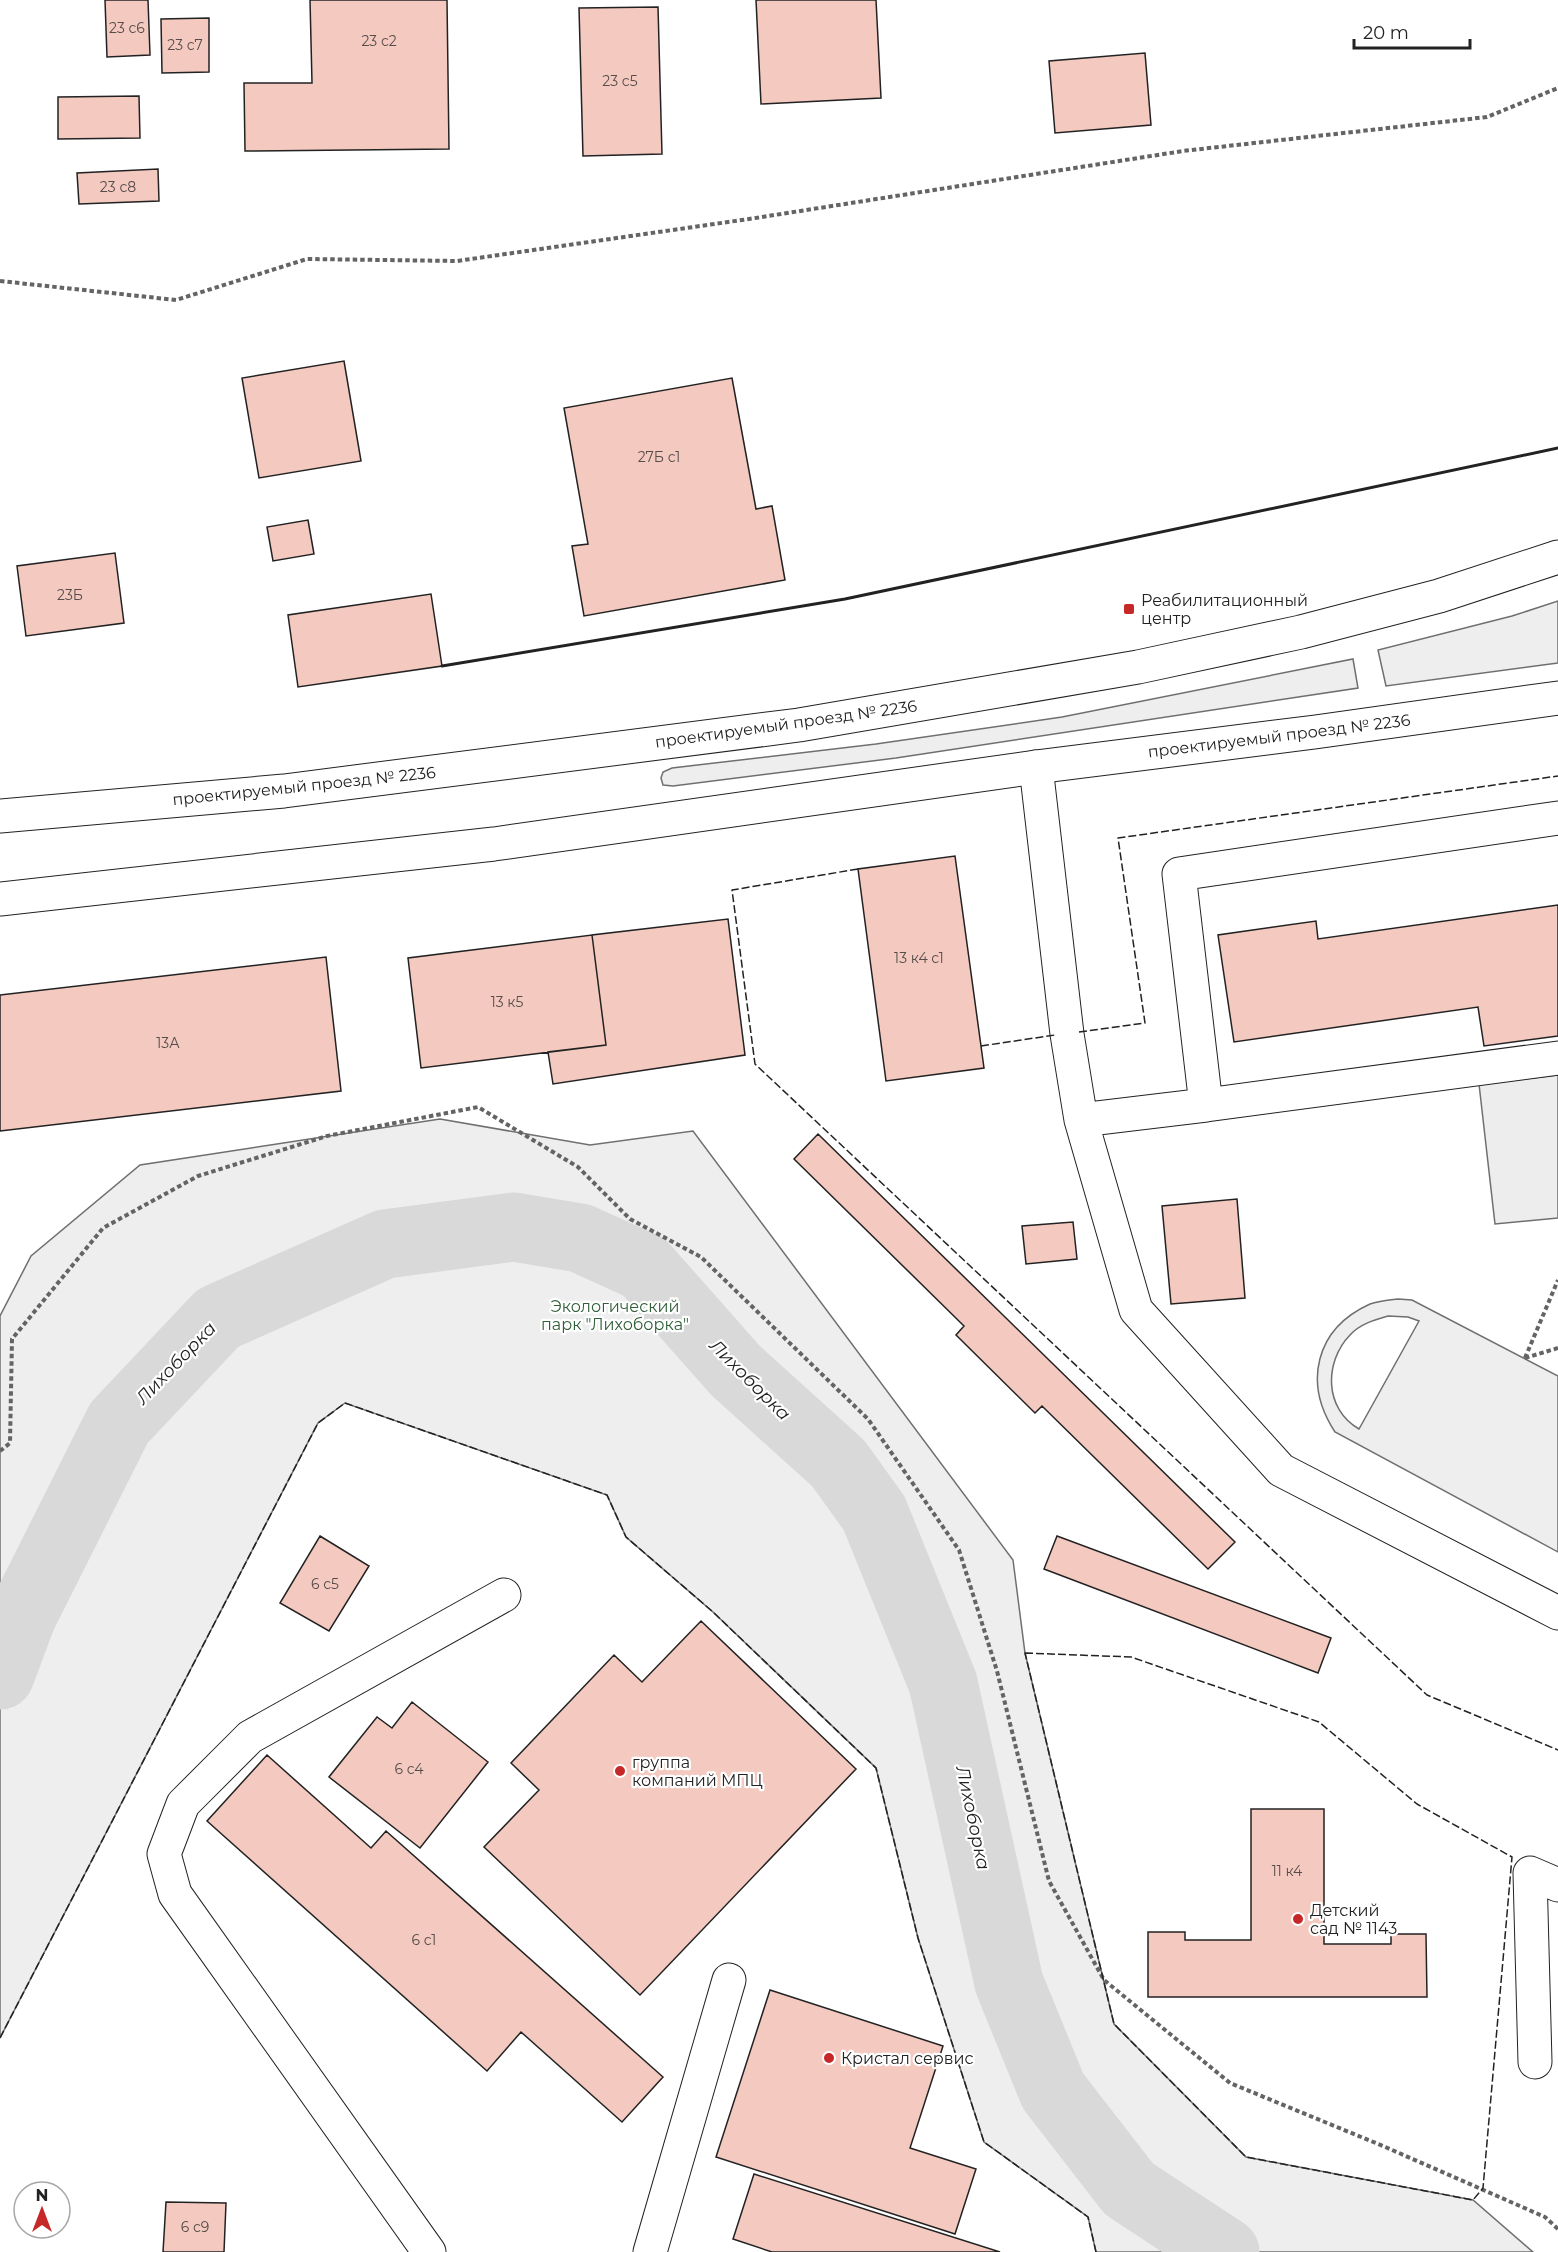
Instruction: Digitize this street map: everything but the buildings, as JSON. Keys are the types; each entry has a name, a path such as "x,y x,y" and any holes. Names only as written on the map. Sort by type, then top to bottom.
{"main road":[{"name":"проектируемый проезд № 2236","path":"0,816 284,791 800,725 1138,667 1301,632 1439,596 1558,557"},
{"name":"проектируемый проезд № 2236","path":"0,899 494,844 1036,766 1315,732 1558,698"},
{"path":"1036,766 1067,1034 1081,1120 1136,1310 1281,1470 1558,1613"},
{"path":"1206,1105 1179,874 1558,818"},
{"path":"1081,1120 1558,1058"},
{"path":"429,2252 175,1894 164,1854 183,1804 250,1737 504,1595"},
{"path":"1535,2062 1530,1873 1558,1885"},
{"path":"650,2252 729,1980"}],"path":[{"path":"0,281 176,300 307,259 457,261 748,219 1183,151 1487,117 1558,88"},
{"path":"0,1451 10,1443 12,1339 103,1228 198,1176 327,1136 478,1107 578,1167 630,1219 701,1257 868,1419 959,1550 997,1671 1049,1881 1104,1980 1230,2083 1383,2146 1545,2217 1558,2229"},
{"path":"1558,1280 1525,1358 1558,1348"}],"green space":[{"path":"1558,601 1558,663 1386,686 1378,650 1512,616"},
{"path":"1353,659 1358,688 896,758 673,786 663,785 661,778 663,772 672,768 876,744 1062,717"},
{"name":"Экологический парк \"Лихоборка\"","path":"440,1119 590,1145 693,1131 1013,1560 1025,1653 1114,2024 1246,2157 1473,2200 1533,2252 1096,2252 1088,2217 984,2142 918,1938 876,1768 713,1612 626,1537 607,1495 345,1403 318,1423 0,2038 0,1316 31,1256 140,1165"},
{"path":"1398,1299 1412,1300 1558,1376 1558,1552 1335,1432 1319,1395 1320,1359 1326,1343 1351,1315 1370,1304","holes":["1388,1316 1408,1317 1419,1321 1359,1429 1347,1420 1339,1410 1334,1398 1332,1371 1341,1346 1354,1331 1372,1321"]}],"shaded area":[{"path":"1558,1075 1558,1218 1495,1224 1479,1084"}],"waterway":[{"name":"Лихоборка","path":"0,1675 22,1616 119,1423 218,1318 385,1244 514,1227 580,1238 644,1267 736,1371 838,1463 874,1513 943,1683 1009,1983 1053,2091 1129,2189 1225,2252"}],"fence":[{"path":"1079,1032 1145,1023 1118,838 1558,776"},
{"path":"858,869 732,890 755,1064 1427,1695 1558,1750"},
{"path":"981,1046 1055,1035"},
{"path":"0,2038 318,1423 345,1403 607,1495 626,1537 713,1612 876,1768 918,1938 984,2142 1088,2217 1096,2252"},
{"path":"1025,1653 1131,1657 1319,1722 1417,1804 1512,1857 1483,2188 1473,2200 1246,2157 1114,2024 1025,1653"}],"wall":[{"path":"442,666 845,599 1558,448"}],"place":[{"name":"Реабилитационный центр","path":"1129,609"},
{"name":"группа компаний МПЦ","path":"620,1771"},
{"name":"Детский сад № 1143","path":"1298,1919"},
{"name":"Кристал сервис","path":"829,2058"}]}
